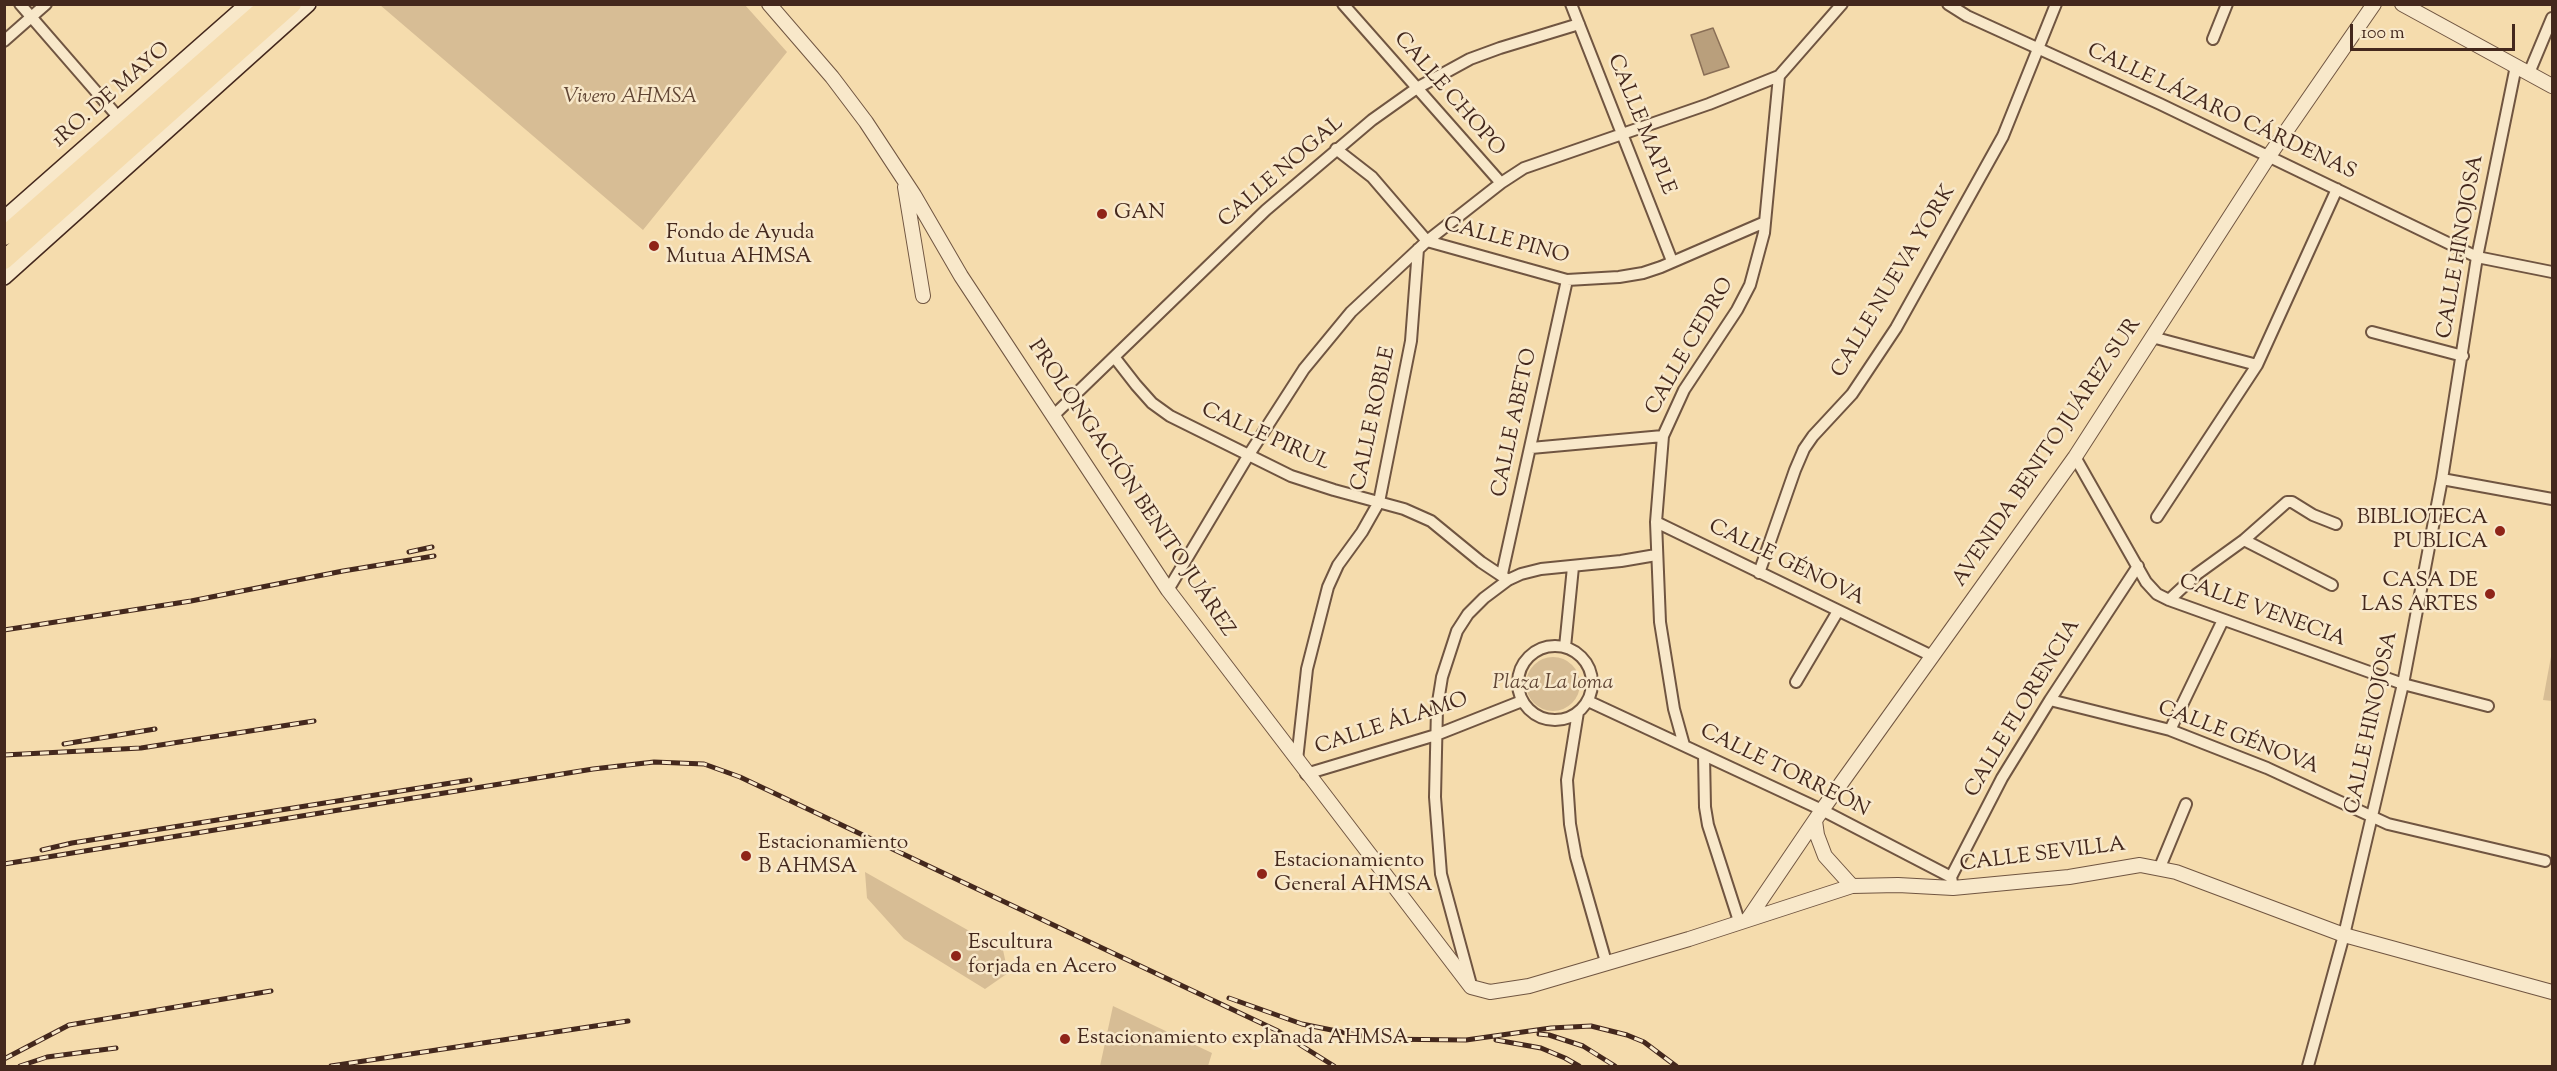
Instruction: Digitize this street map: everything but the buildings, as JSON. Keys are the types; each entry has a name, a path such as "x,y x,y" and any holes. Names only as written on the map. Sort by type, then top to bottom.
{"highway":[{"path":"4,260 95,169 269,4"},
{"path":"4,236 95,169 292,4"}],"main road":[{"name":"1RO. DE MAYO","path":"4,219 248,4"},
{"path":"4,277 146,147 308,4"}],"street":[{"path":"20,4 119,118"},
{"path":"4,41 46,4"},
{"name":"PROLONGACIÓN BENITO JUÁREZ","path":"769,4 851,102 904,179 961,276 1168,590 1306,774 1471,987"},
{"name":"CALLE CHOPO","path":"1343,4 1501,183"},
{"name":"CALLE MAPLE","path":"1571,4 1672,261"},
{"name":"CALLE LÁZARO CÁRDENAS","path":"1948,4 1967,16 2106,78 2477,257 2553,272"},
{"name":"CALLE NUEVA YORK","path":"1759,573 1804,449 1852,394 1896,328 1998,145 2056,4"},
{"path":"2212,39 2228,4"},
{"name":"AVENIDA BENITO JUÁREZ SUR","path":"1744,920 2075,457 2269,156 2374,4"},
{"path":"2402,4 2553,86"},
{"path":"1168,590 1248,456 1304,369 1351,312 1427,241 1501,183 1532,165 1709,104 1779,76 1836,7"},
{"path":"2529,73 2553,18"},
{"name":"CALLE NOGAL","path":"1053,416 1259,217 1336,149 1416,88 1480,56 1579,24"},
{"name":"CALLE HINOJOSA","path":"2308,1066 2344,935 2403,684 2442,479 2477,257 2516,66"},
{"name":"CALLE CEDRO","path":"1684,745 1668,675 1660,622 1656,522 1663,436 1684,390 1746,295 1762,244 1779,76"},
{"name":"CALLE PINO","path":"1336,149 1372,177 1427,241 1567,280 1619,277 1661,267 1765,222"},
{"path":"904,179 923,296"},
{"path":"2157,517 2257,365 2337,189"},
{"name":"CALLE ROBLE","path":"1297,760 1307,669 1328,587 1338,565 1362,532 1379,502 1410,349 1418,249"},
{"name":"CALLE ABETO","path":"1505,577 1567,280"},
{"path":"2372,332 2463,356"},
{"path":"2152,338 2257,365"},
{"name":"CALLE PIRUL","path":"1115,358 1152,403 1170,416 1291,476 1404,509 1431,521 1480,562 1505,577"},
{"path":"1531,448 1663,436"},
{"name":"CALLE VENECIA","path":"2075,457 2151,589 2169,600 2403,684 2488,706"},
{"path":"2442,479 2553,499"},
{"path":"2169,600 2206,566 2244,540 2287,502 2292,502 2336,524"},
{"name":"CALLE GÉNOVA","path":"1656,522 1932,656"},
{"path":"2244,540 2332,585"},
{"path":"1656,555 1573,567 1541,569 1505,577 1468,614 1457,631 1442,677 1436,735 1436,831 1441,874 1471,987 1490,992 1510,990 1689,939 1744,920 1708,825 1704,794 1704,755"},
{"name":"CALLE FLORENCIA","path":"1952,883 2002,778 2050,699 2138,566"},
{"path":"1565,647 1573,567"},
{"path":"1796,682 1838,611"},
{"path":"2170,730 2223,620"},
{"path":"1545,647 1565,647 1577,653 1586,663 1592,675 1592,688 1588,701 1578,712 1566,719 1551,720 1531,711 1522,700 1518,678 1523,664 1532,653 1545,647"},
{"name":"CALLE GÉNOVA","path":"2050,699 2170,730 2267,768 2372,818 2439,837 2545,861"},
{"name":"CALLE ÁLAMO","path":"1306,774 1436,735 1522,700"},
{"name":"CALLE TORREÓN","path":"1588,701 1684,745 1952,883"},
{"path":"1578,712 1567,780 1570,824 1576,857 1606,962"},
{"path":"2160,867 2186,804"},
{"path":"1819,815 1817,835 1825,856 1852,886"},
{"name":"CALLE SEVILLA","path":"1744,920 1852,886 2069,877 2128,865 2160,867 2344,935 2553,992"}],"green space":[{"name":"Vivero AHMSA","path":"380,5 745,5 787,52 643,230"},
{"path":"2552,651 2552,701 2543,700"},
{"name":"Plaza La loma","path":"1553,657 1563,659 1572,665 1578,674 1580,684 1578,694 1572,703 1563,709 1553,711 1543,709 1534,703 1528,694 1526,684 1528,674 1534,665 1543,659"},
{"path":"865,872 1003,950 1008,973 985,989 904,939 867,898"},
{"path":"1113,1006 1212,1053 1208,1066 1100,1066"}],"shaded area":[{"path":"1713,28 1729,67 1704,75 1691,35"}],"railway":[{"path":"409,552 432,547"},
{"path":"4,630 191,601 343,571 434,556"},
{"path":"4,755 141,748 314,721"},
{"path":"64,744 155,729"},
{"path":"4,864 593,769 654,762 704,764 740,777 1278,1031 1334,1066"},
{"path":"42,850 72,843 470,780"},
{"path":"4,1059 69,1025 271,991"},
{"path":"1229,998 1302,1024 1376,1039 1466,1040 1551,1028 1591,1026 1644,1042 1676,1066"},
{"path":"331,1066 628,1021"},
{"path":"1539,1034 1583,1046 1615,1066"},
{"path":"1496,1040 1541,1048 1579,1066"},
{"path":"20,1066 47,1057 116,1048"}],"place":[{"name":"GAN","path":"1102,214"},
{"name":"Fondo de Ayuda Mutua AHMSA","path":"654,246"},
{"name":"BIBLIOTECA PUBLICA","path":"2500,531"},
{"name":"CASA DE LAS ARTES","path":"2490,594"},
{"name":"Estacionamiento B AHMSA","path":"746,856"},
{"name":"Estacionamiento General AHMSA","path":"1262,874"},
{"name":"Escultura forjada en Acero","path":"956,956"},
{"name":"Estacionamiento explanada AHMSA","path":"1065,1039"}]}
